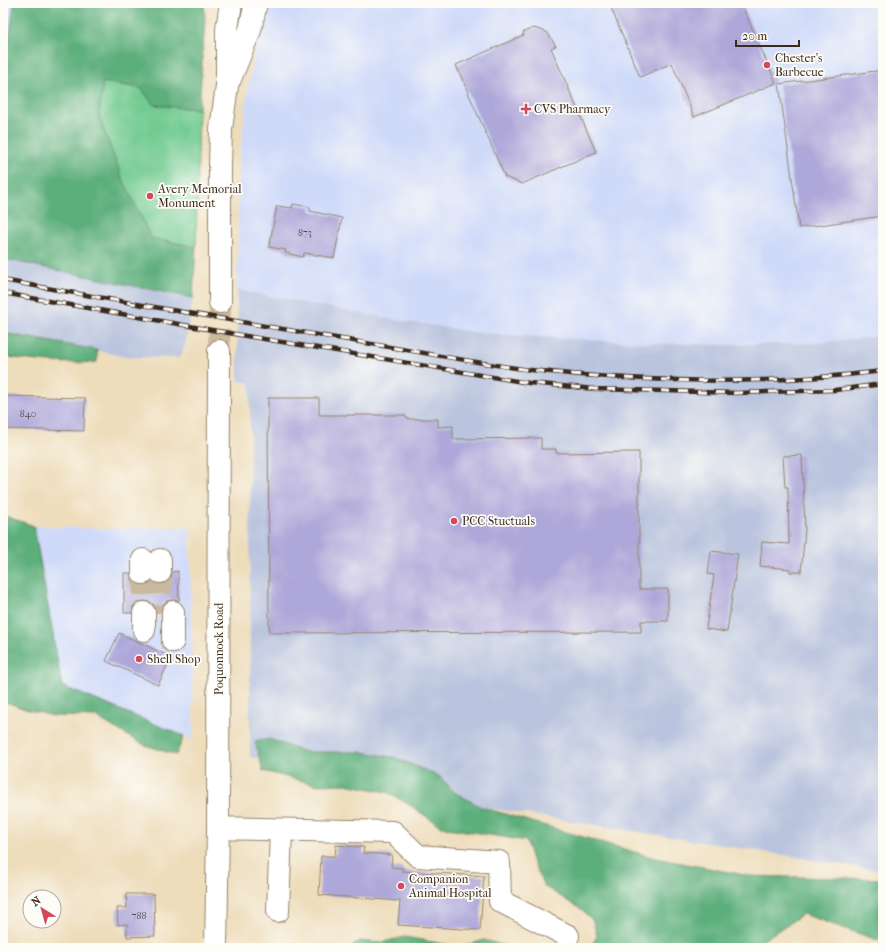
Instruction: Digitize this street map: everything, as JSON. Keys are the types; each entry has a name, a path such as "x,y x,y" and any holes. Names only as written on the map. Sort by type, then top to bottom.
{"street":[{"path":"220,302 221,129 227,86 227,29 231,3"},
{"path":"227,86 250,30 256,3"},
{"name":"Poquonnock Road","path":"216,948 218,828 219,351"},
{"path":"218,828 393,832 418,856 499,862 500,901 568,936"},
{"path":"278,911 282,830"}],"shaded area":[{"path":"3,3 14,3 3,87"},
{"path":"265,3 883,3 883,336 817,343 726,345 644,343 508,335 475,332 396,320 237,290 239,163 248,86"},
{"path":"3,259 193,298 185,345 180,358 126,357 68,344 3,333"},
{"path":"237,290 396,320 475,332 508,335 644,343 726,345 817,343 883,336 883,871 481,807 250,757 250,383 238,381"},
{"path":"34,526 112,529 190,527 193,740 62,687"}],"green space":[{"path":"14,3 204,3 205,19 199,109 154,105 141,88 103,82 99,117 121,175 151,238 196,247 193,298 3,259 3,87"},
{"path":"102,82 141,88 154,105 199,109 196,247 151,238 121,175 99,117"},
{"path":"3,333 97,350 97,362 50,362 3,356"},
{"path":"5,516 34,526 62,686 184,736 176,755 142,744 96,717 53,716 25,709 3,701 3,517"},
{"path":"269,739 305,752 361,752 393,757 439,776 454,792 481,807 655,858 750,876 883,879 883,942 803,914 751,948 590,948 597,936 593,921 582,910 544,886 532,860 526,841 442,827 387,792 345,784 318,785 263,771 255,742"},
{"path":"405,937 460,947 484,940 513,948 350,948 360,941 379,943"}],"building":[{"path":"609,3 741,3 776,83 694,117 672,63 640,77"},
{"name":"CVS Pharmacy","path":"534,28 547,32 556,46 551,48 596,152 522,184 505,177 456,65 524,35 523,32"},
{"path":"883,70 883,216 799,228 779,84"},
{"path":"293,204 310,207 310,211 342,218 334,258 304,253 303,257 285,253 286,250 269,247 277,206 292,208"},
{"path":"3,396 85,398 84,431 3,429"},
{"name":"PCC Stuctuals","path":"268,398 319,398 319,415 405,415 408,419 438,419 438,427 453,426 453,439 541,438 541,449 556,449 556,453 639,452 639,589 668,589 668,621 641,621 641,632 269,633"},
{"path":"802,455 805,530 801,572 790,572 790,569 760,566 762,542 789,544 788,487 785,487 783,456"},
{"path":"711,551 738,554 727,632 706,629 714,575 708,574"},
{"path":"178,571 179,601 167,601 162,605 160,612 156,612 155,606 151,602 138,602 133,606 132,613 124,613 124,573 130,573 136,584 143,585 152,581 160,584 166,583 171,578 172,572"},
{"name":"Shell Shop","path":"119,633 171,657 158,685 106,661"},
{"name":"Companion Animal Hospital","path":"336,845 364,847 363,853 392,855 391,867 403,868 402,871 484,876 480,930 398,925 400,901 319,895 321,856 335,856"},
{"path":"126,894 154,894 155,936 127,937 127,924 118,925 117,908 127,908"}],"tunnel":[{"path":"219,351 220,302"},
{"path":"160,572 161,612"},
{"path":"143,573 144,613"}],"railway":[{"path":"3,280 215,318 531,370 618,378 707,381 796,379 883,371"},
{"path":"3,293 246,336 529,383 595,389 736,393 835,390 883,384"}],"place":[{"name":"Chester's Barbecue","path":"767,65"},
{"name":"CVS Pharmacy","path":"526,109"},
{"name":"Avery Memorial Monument","path":"150,196"},
{"name":"PCC Stuctuals","path":"454,521"},
{"name":"Shell Shop","path":"139,659"},
{"name":"Companion Animal Hospital","path":"401,886"}]}
